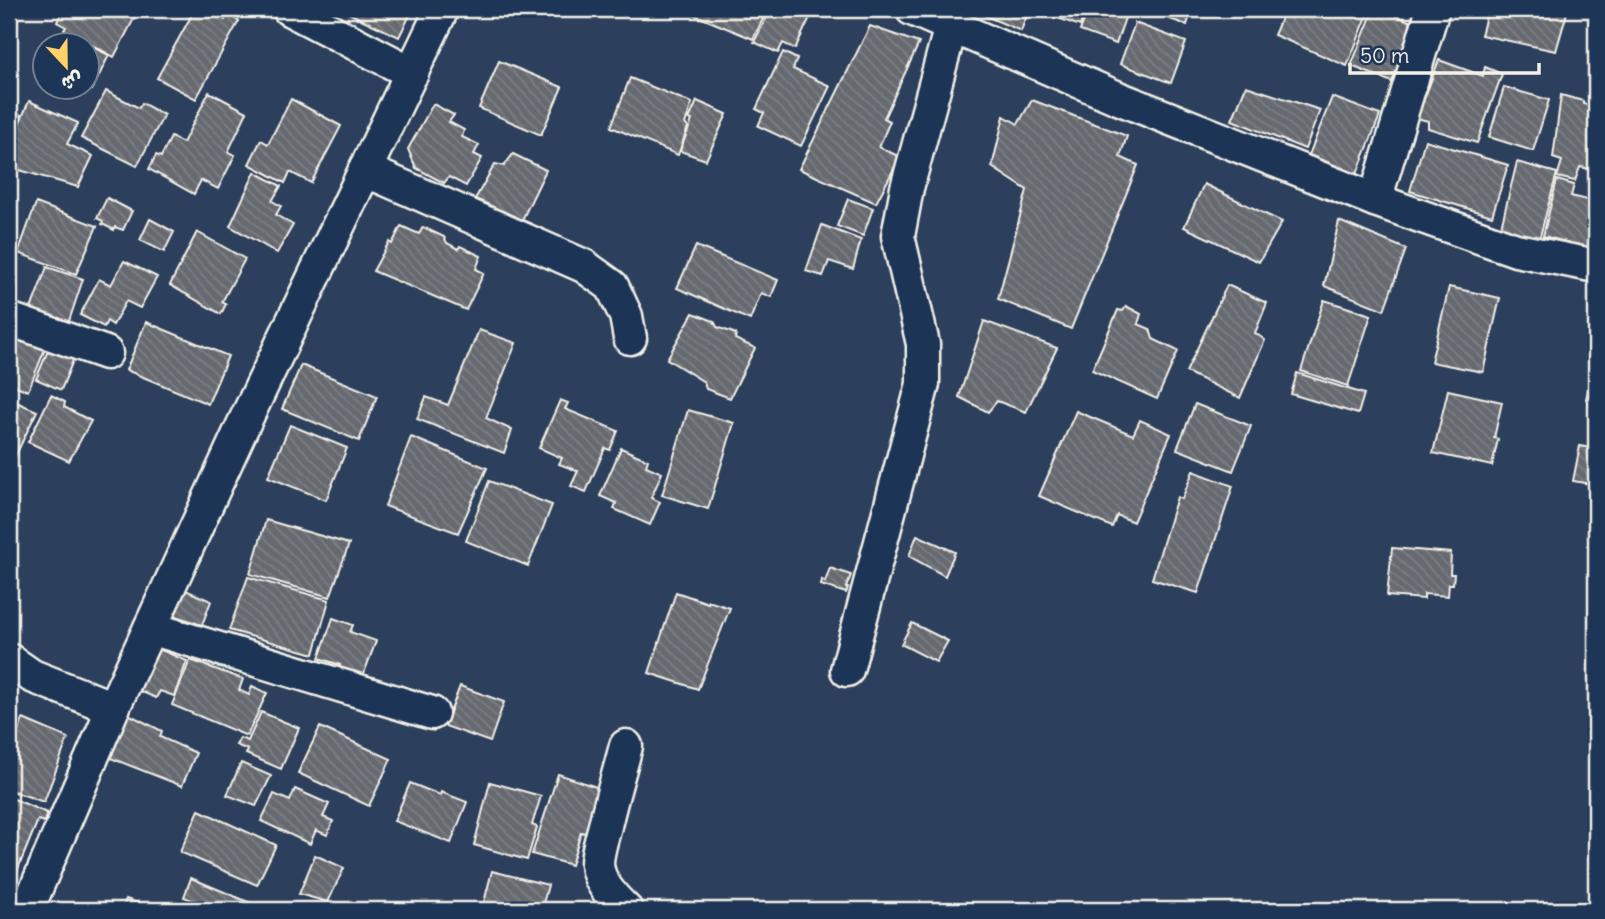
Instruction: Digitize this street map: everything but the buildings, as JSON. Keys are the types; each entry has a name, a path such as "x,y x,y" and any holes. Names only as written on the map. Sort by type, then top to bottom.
{"street":[{"path":"289,9 412,73"},
{"path":"27,910 149,628 442,9"},
{"path":"912,9 1118,98 1375,200 1516,250 1596,266"},
{"path":"1375,200 1433,9"},
{"path":"847,670 923,384 923,344 898,236 907,188 951,26"},
{"path":"365,170 584,266 612,286 626,316 631,338"},
{"path":"9,319 106,353"},
{"path":"149,628 432,713"},
{"path":"9,660 32,676 113,708"},
{"path":"626,746 610,803 597,866 604,884 626,910"}]}
